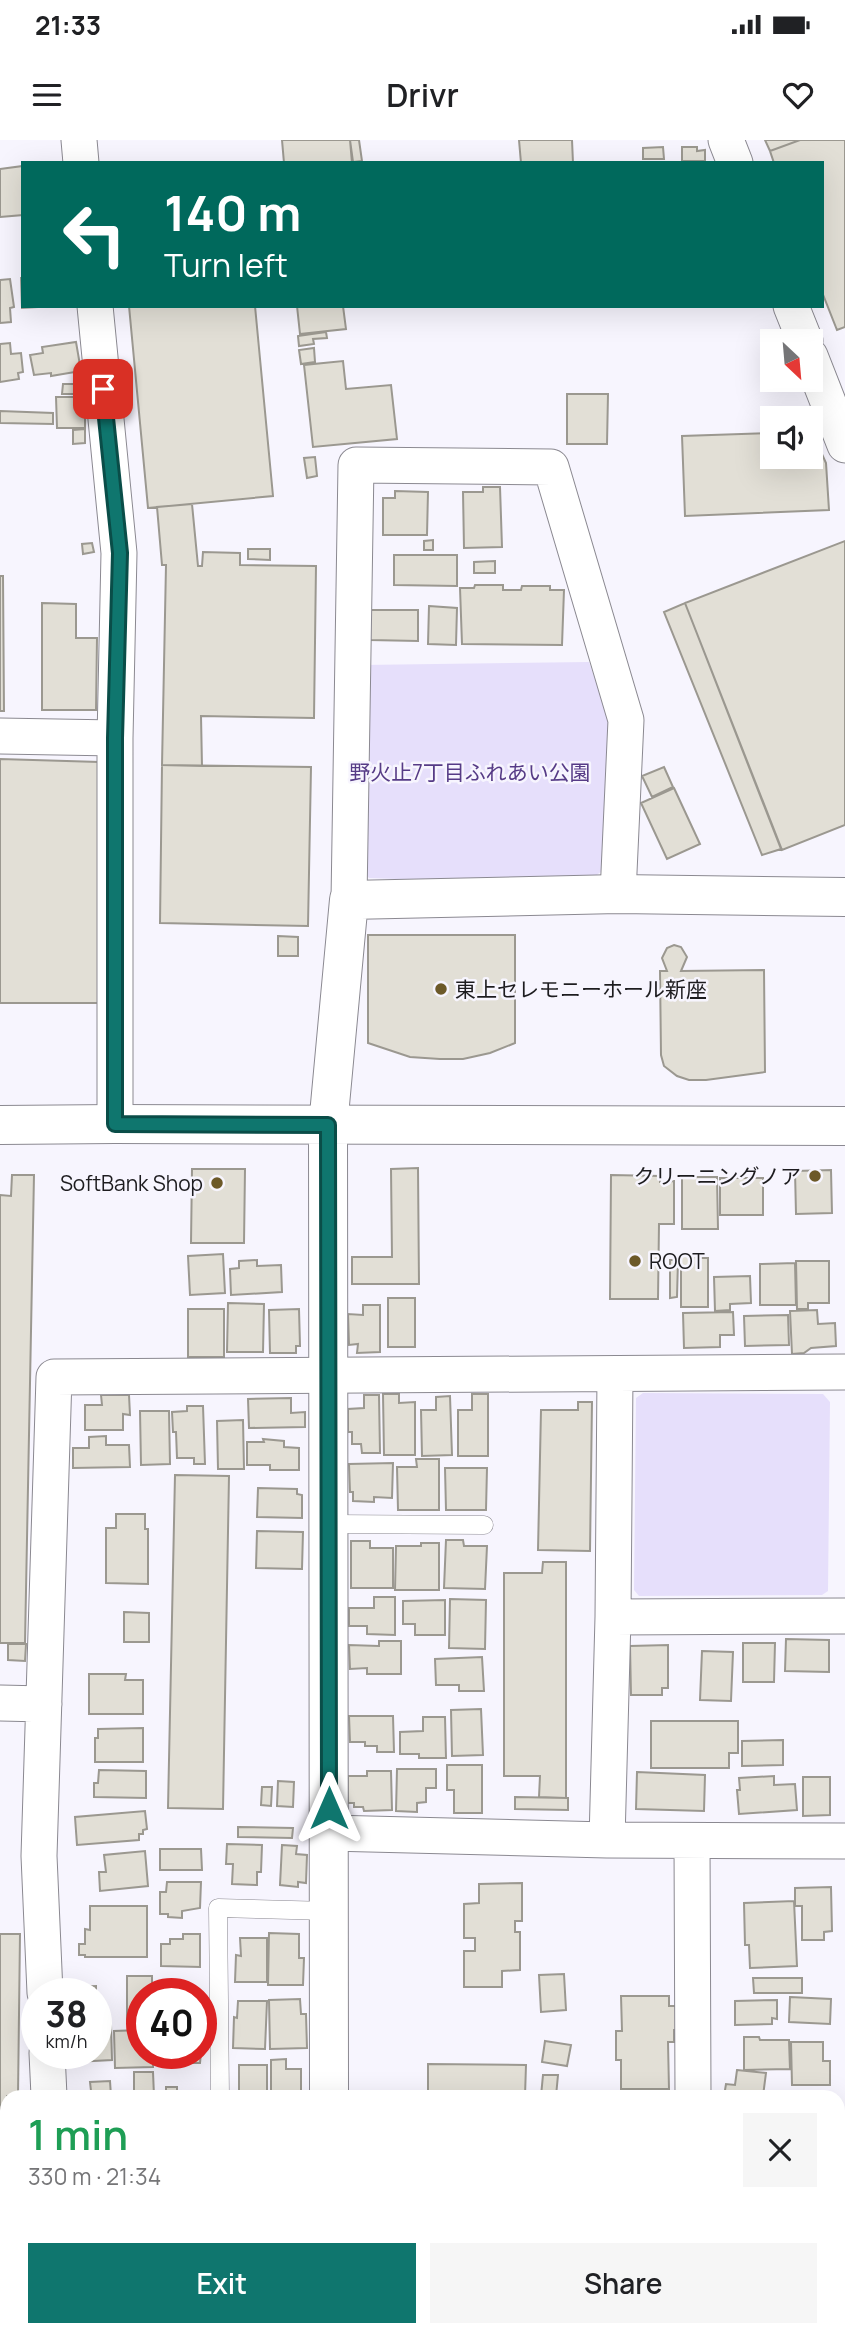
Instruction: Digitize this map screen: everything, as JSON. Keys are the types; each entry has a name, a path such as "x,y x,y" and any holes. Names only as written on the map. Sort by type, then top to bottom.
{"street":[{"path":"79,140 81,161"},
{"path":"726,140 734,161"},
{"path":"95,308 120,553 115,738 115,1124"},
{"path":"792,308 800,329"},
{"path":"823,389 845,444"},
{"path":"329,2090 328,1125 349,900 356,465 551,467 626,720 618,894"},
{"path":"0,736 115,738"},
{"path":"349,900 618,894 845,897"},
{"path":"0,1125 845,1126"},
{"path":"44,1978 39,1856 54,1377 845,1372"},
{"path":"607,1840 613,1617 615,1375"},
{"path":"613,1617 845,1615"},
{"path":"0,1703 44,1704"},
{"path":"329,1833 607,1840 845,1842"},
{"path":"692,1841 694,2090"},
{"path":"48,2069 49,2090"}],"lane":[{"path":"329,1524 484,1525"},
{"path":"220,2090 218,1908 329,1911"}],"green space":[{"name":"野火止7丁目ふれあい公園","path":"589,662 611,726 603,870 593,878 449,881 369,878 358,866 362,665"},
{"path":"643,1393 823,1394 830,1402 828,1591 822,1595 639,1596 634,1590 636,1398"}],"building":[{"path":"282,140 350,140 352,161 284,161"},
{"path":"350,140 359,140 362,161 353,161"},
{"path":"519,140 572,140 573,161 521,161"},
{"path":"765,140 800,140 770,151"},
{"path":"800,140 845,140 845,327 837,330 824,297 824,161 773,161 770,151"},
{"path":"663,147 664,159 643,159 643,148"},
{"path":"682,147 705,150 705,161 682,161"},
{"path":"21,166 21,215 0,217 0,169"},
{"path":"10,279 14,307 10,308 11,322 0,323 0,280"},
{"path":"129,308 255,308 273,496 148,508"},
{"path":"297,308 343,308 346,329 300,334"},
{"path":"326,332 327,338 313,339 314,344 299,346 298,336"},
{"path":"76,342 81,371 51,376 51,373 34,375 30,355 43,353 42,347"},
{"path":"10,343 11,354 21,353 23,372 18,373 19,379 0,382 0,344"},
{"path":"314,348 315,362 301,364 299,350"},
{"path":"343,361 346,389 391,385 397,439 313,447 304,365"},
{"path":"63,384 81,384 81,394 62,394"},
{"path":"567,394 608,394 607,444 567,444"},
{"path":"56,397 85,397 85,428 57,428"},
{"path":"0,411 53,413 53,424 0,423"},
{"path":"85,429 85,443 73,444 73,430"},
{"path":"760,433 760,469 823,469 823,456 826,463 829,510 685,516 682,436"},
{"path":"315,457 317,476 307,478 304,458"},
{"path":"483,487 500,487 502,547 464,548 463,492 483,492"},
{"path":"395,491 428,492 427,535 383,535 383,498 395,498"},
{"path":"192,504 198,566 202,566 203,552 240,553 240,565 316,566 314,718 201,716 202,766 162,765 166,565 162,565 157,507"},
{"path":"433,540 433,550 424,550 424,541"},
{"path":"845,541 845,825 782,850 685,603"},
{"path":"92,543 94,552 83,554 82,544"},
{"path":"248,549 270,549 270,560 248,559"},
{"path":"394,555 457,555 457,586 394,585"},
{"path":"495,561 495,573 474,573 474,562"},
{"path":"0,576 3,576 4,711 0,711"},
{"path":"475,585 503,585 503,590 521,590 522,586 550,586 550,590 564,590 562,645 462,644 460,588 474,588"},
{"path":"42,603 76,604 76,638 97,638 96,710 42,710"},
{"path":"685,603 781,849 762,855 664,612"},
{"path":"429,606 457,608 456,645 428,644"},
{"path":"370,610 418,610 418,641 370,640"},
{"path":"0,759 99,762 98,1003 0,1003"},
{"path":"162,765 311,767 308,926 160,923"},
{"path":"664,767 673,787 652,797 642,776"},
{"path":"674,788 700,844 667,859 641,803"},
{"name":"東上セレモニーホール新座","path":"368,935 515,935 515,1043 490,1053 463,1059 440,1059 410,1057 368,1043"},
{"path":"278,936 298,937 298,956 278,956"},
{"path":"674,945 681,947 687,957 681,971 764,970 765,1072 689,1080 677,1076 664,1066 661,1055 660,971 667,971 662,958 667,948"},
{"path":"418,1168 419,1284 352,1284 352,1257 392,1257 391,1169"},
{"path":"192,1169 245,1169 244,1243 191,1243"},
{"path":"831,1170 832,1213 796,1214 795,1171"},
{"path":"12,1175 34,1175 25,1643 0,1643 0,1195 11,1196"},
{"name":"ROOT","path":"611,1175 660,1176 660,1182 674,1181 674,1224 659,1224 658,1299 610,1299"},
{"path":"682,1177 717,1177 718,1229 682,1229"},
{"path":"720,1178 763,1178 763,1215 720,1215"},
{"path":"223,1254 225,1293 190,1295 188,1256"},
{"path":"681,1254 708,1258 708,1307 681,1307"},
{"path":"257,1260 257,1266 281,1265 282,1292 231,1295 230,1269 239,1268 239,1261"},
{"path":"670,1260 678,1260 677,1297 670,1298"},
{"path":"796,1261 829,1261 829,1303 808,1303 808,1309 797,1309"},
{"path":"795,1263 796,1305 760,1305 760,1264"},
{"path":"750,1276 751,1303 730,1304 730,1310 715,1311 714,1277"},
{"path":"388,1298 415,1298 415,1347 388,1347"},
{"path":"228,1303 264,1304 263,1352 227,1352"},
{"path":"363,1305 380,1305 380,1352 357,1353 358,1344 349,1345 348,1314 363,1315"},
{"path":"188,1309 224,1309 224,1357 188,1357"},
{"path":"299,1309 300,1346 296,1346 296,1353 270,1353 269,1310"},
{"path":"817,1310 818,1324 835,1323 836,1346 811,1348 804,1353 792,1354 790,1311"},
{"path":"733,1312 734,1335 720,1335 720,1347 684,1348 683,1313"},
{"path":"788,1315 789,1345 745,1346 744,1316"},
{"path":"383,1394 399,1394 399,1403 415,1402 415,1455 384,1455"},
{"path":"472,1394 488,1394 488,1456 458,1456 458,1410 472,1410"},
{"path":"101,1395 129,1395 130,1415 123,1414 123,1430 85,1430 85,1405 102,1405"},
{"path":"364,1395 379,1395 380,1453 362,1453 361,1444 352,1444 352,1432 348,1432 348,1409 364,1408"},
{"path":"450,1396 452,1455 422,1456 421,1410 436,1410 436,1397"},
{"path":"291,1398 291,1413 305,1412 305,1427 249,1428 248,1399"},
{"path":"578,1402 592,1402 590,1551 538,1550 541,1410 578,1410"},
{"path":"187,1406 203,1406 205,1464 194,1464 194,1458 177,1458 172,1412 187,1411"},
{"path":"140,1411 169,1411 170,1464 141,1465"},
{"path":"243,1420 244,1469 218,1469 217,1421"},
{"path":"106,1436 106,1445 129,1445 130,1467 73,1468 73,1448 89,1448 89,1437"},
{"path":"263,1439 284,1441 284,1447 299,1448 299,1470 270,1470 270,1465 247,1465 247,1442 264,1442"},
{"path":"416,1459 439,1459 439,1510 398,1510 397,1467 417,1467"},
{"path":"393,1463 392,1498 374,1497 374,1502 353,1501 349,1464"},
{"path":"445,1468 487,1468 486,1510 446,1510"},
{"path":"175,1475 229,1476 223,1809 168,1808"},
{"path":"258,1488 297,1489 297,1494 302,1495 302,1518 257,1517"},
{"path":"116,1514 145,1514 145,1529 148,1529 148,1584 106,1583 106,1528 116,1528"},
{"path":"257,1531 303,1532 302,1569 256,1568"},
{"path":"446,1540 463,1540 464,1546 487,1546 485,1589 444,1588"},
{"path":"351,1541 370,1541 370,1548 393,1548 393,1588 351,1588"},
{"path":"421,1543 439,1543 439,1590 395,1590 396,1546 421,1546"},
{"path":"543,1562 566,1562 566,1798 539,1797 540,1776 504,1776 504,1573 542,1573"},
{"path":"374,1597 395,1597 395,1635 367,1634 367,1626 349,1626 349,1608 374,1608"},
{"path":"450,1599 486,1600 485,1649 449,1648"},
{"path":"445,1600 445,1635 415,1635 415,1624 403,1624 403,1601"},
{"path":"124,1612 149,1613 149,1642 124,1642"},
{"path":"786,1639 829,1640 829,1672 785,1671"},
{"path":"379,1641 401,1641 401,1674 367,1674 367,1668 350,1669 349,1645 379,1646"},
{"path":"743,1643 775,1643 774,1682 743,1682"},
{"path":"8,1644 26,1644 25,1661 8,1660"},
{"path":"668,1645 668,1688 662,1688 662,1695 631,1695 630,1646"},
{"path":"702,1651 733,1652 731,1701 700,1700"},
{"path":"482,1657 484,1691 459,1691 459,1685 436,1685 435,1659"},
{"path":"89,1674 126,1674 125,1680 143,1680 143,1714 89,1714"},
{"path":"481,1709 483,1755 452,1756 451,1710"},
{"path":"349,1716 393,1716 394,1752 377,1752 377,1746 365,1746 365,1742 350,1742"},
{"path":"423,1717 445,1717 446,1758 419,1758 419,1754 400,1754 400,1732 423,1731"},
{"path":"651,1721 738,1721 738,1753 729,1753 729,1768 651,1768"},
{"path":"143,1728 143,1762 95,1762 95,1738 98,1738 98,1729"},
{"path":"783,1740 783,1765 742,1766 742,1741"},
{"path":"447,1765 482,1765 482,1813 454,1813 454,1790 447,1790"},
{"path":"397,1769 436,1769 436,1788 426,1788 426,1802 417,1803 417,1812 396,1811"},
{"path":"99,1770 146,1771 146,1798 94,1797 94,1783 98,1783"},
{"path":"367,1771 391,1771 392,1810 364,1811 363,1807 354,1807 354,1803 348,1803 348,1776 367,1776"},
{"path":"637,1772 705,1775 704,1811 636,1809"},
{"path":"774,1776 774,1785 795,1784 797,1810 739,1814 739,1778"},
{"path":"803,1777 830,1777 830,1815 803,1816"},
{"path":"278,1781 294,1782 293,1807 277,1806"},
{"path":"262,1787 272,1787 271,1806 261,1805"},
{"path":"515,1797 568,1798 568,1810 515,1809"},
{"path":"145,1811 147,1829 143,1830 143,1834 139,1834 139,1840 77,1845 75,1817"},
{"path":"238,1827 293,1828 292,1838 238,1837"},
{"path":"227,1844 262,1845 261,1872 257,1872 257,1885 232,1884 233,1864 226,1864"},
{"path":"282,1845 297,1846 296,1854 307,1855 306,1883 298,1882 298,1887 280,1885"},
{"path":"160,1849 201,1849 202,1870 160,1870"},
{"path":"145,1851 148,1886 100,1891 99,1872 106,1872 104,1855"},
{"path":"167,1882 201,1882 200,1908 182,1911 182,1918 160,1914 160,1892 166,1892"},
{"path":"522,1883 522,1921 515,1921 515,1932 520,1932 520,1970 502,1971 502,1987 464,1987 464,1951 475,1951 475,1938 464,1938 464,1904 479,1903 479,1884"},
{"path":"831,1887 832,1931 824,1932 824,1940 802,1940 802,1906 795,1906 795,1888"},
{"path":"794,1901 797,1966 750,1968 749,1945 745,1945 744,1903"},
{"path":"90,1906 147,1906 147,1957 79,1955 79,1944 85,1944 85,1929 90,1930"},
{"path":"269,1933 299,1934 299,1958 304,1958 303,1985 268,1985"},
{"path":"0,1934 20,1934 18,2090 0,2090"},
{"path":"183,1934 200,1934 200,1967 161,1966 161,1944 170,1944 170,1939 183,1939"},
{"path":"240,1938 267,1938 267,1982 235,1982 236,1955 241,1956"},
{"path":"564,1974 566,2010 541,2012 539,1975"},
{"path":"127,1976 152,1976 152,1978"},
{"path":"753,1978 802,1978 802,1993 754,1993"},
{"path":"621,1996 669,1996 669,2006 678,2006 678,2030 674,2030 674,2042 668,2042 669,2089 621,2089 621,2060 616,2060 616,2031 622,2031"},
{"path":"790,1997 831,1999 830,2024 789,2022"},
{"path":"300,1999 301,2014 306,2014 307,2048 270,2049 269,2000"},
{"path":"777,2000 777,2019 772,2018 772,2024 735,2025 735,2001"},
{"path":"238,2001 267,2001 265,2049 233,2048 234,2017 237,2018"},
{"path":"114,2031 126,2031 126,2068 115,2068"},
{"path":"744,2037 789,2040 790,2069 744,2070"},
{"path":"545,2041 571,2045 567,2066 542,2062"},
{"path":"791,2042 823,2042 823,2061 830,2061 830,2085 792,2085"},
{"path":"286,2059 286,2069 301,2069 301,2090 271,2090 271,2060"},
{"path":"428,2064 526,2065 525,2090 428,2090"},
{"path":"239,2065 267,2065 267,2090 239,2090"},
{"path":"737,2070 766,2073 764,2090 725,2090 726,2084 735,2085"},
{"path":"134,2072 153,2072 154,2090 134,2090"},
{"path":"543,2075 558,2075 557,2090 542,2090"},
{"path":"110,2081 111,2090 91,2090 90,2082"},
{"path":"166,2087 177,2087 177,2090 166,2090"}],"place":[{"name":"東上セレモニーホール新座","path":"441,989"},
{"name":"クリーニングノア","path":"815,1176"},
{"name":"SoftBank Shop","path":"217,1183"},
{"name":"ROOT","path":"635,1261"}],"route":[{"path":"103,389 120,553 115,738 115,1124 328,1125 329,1808"}]}
